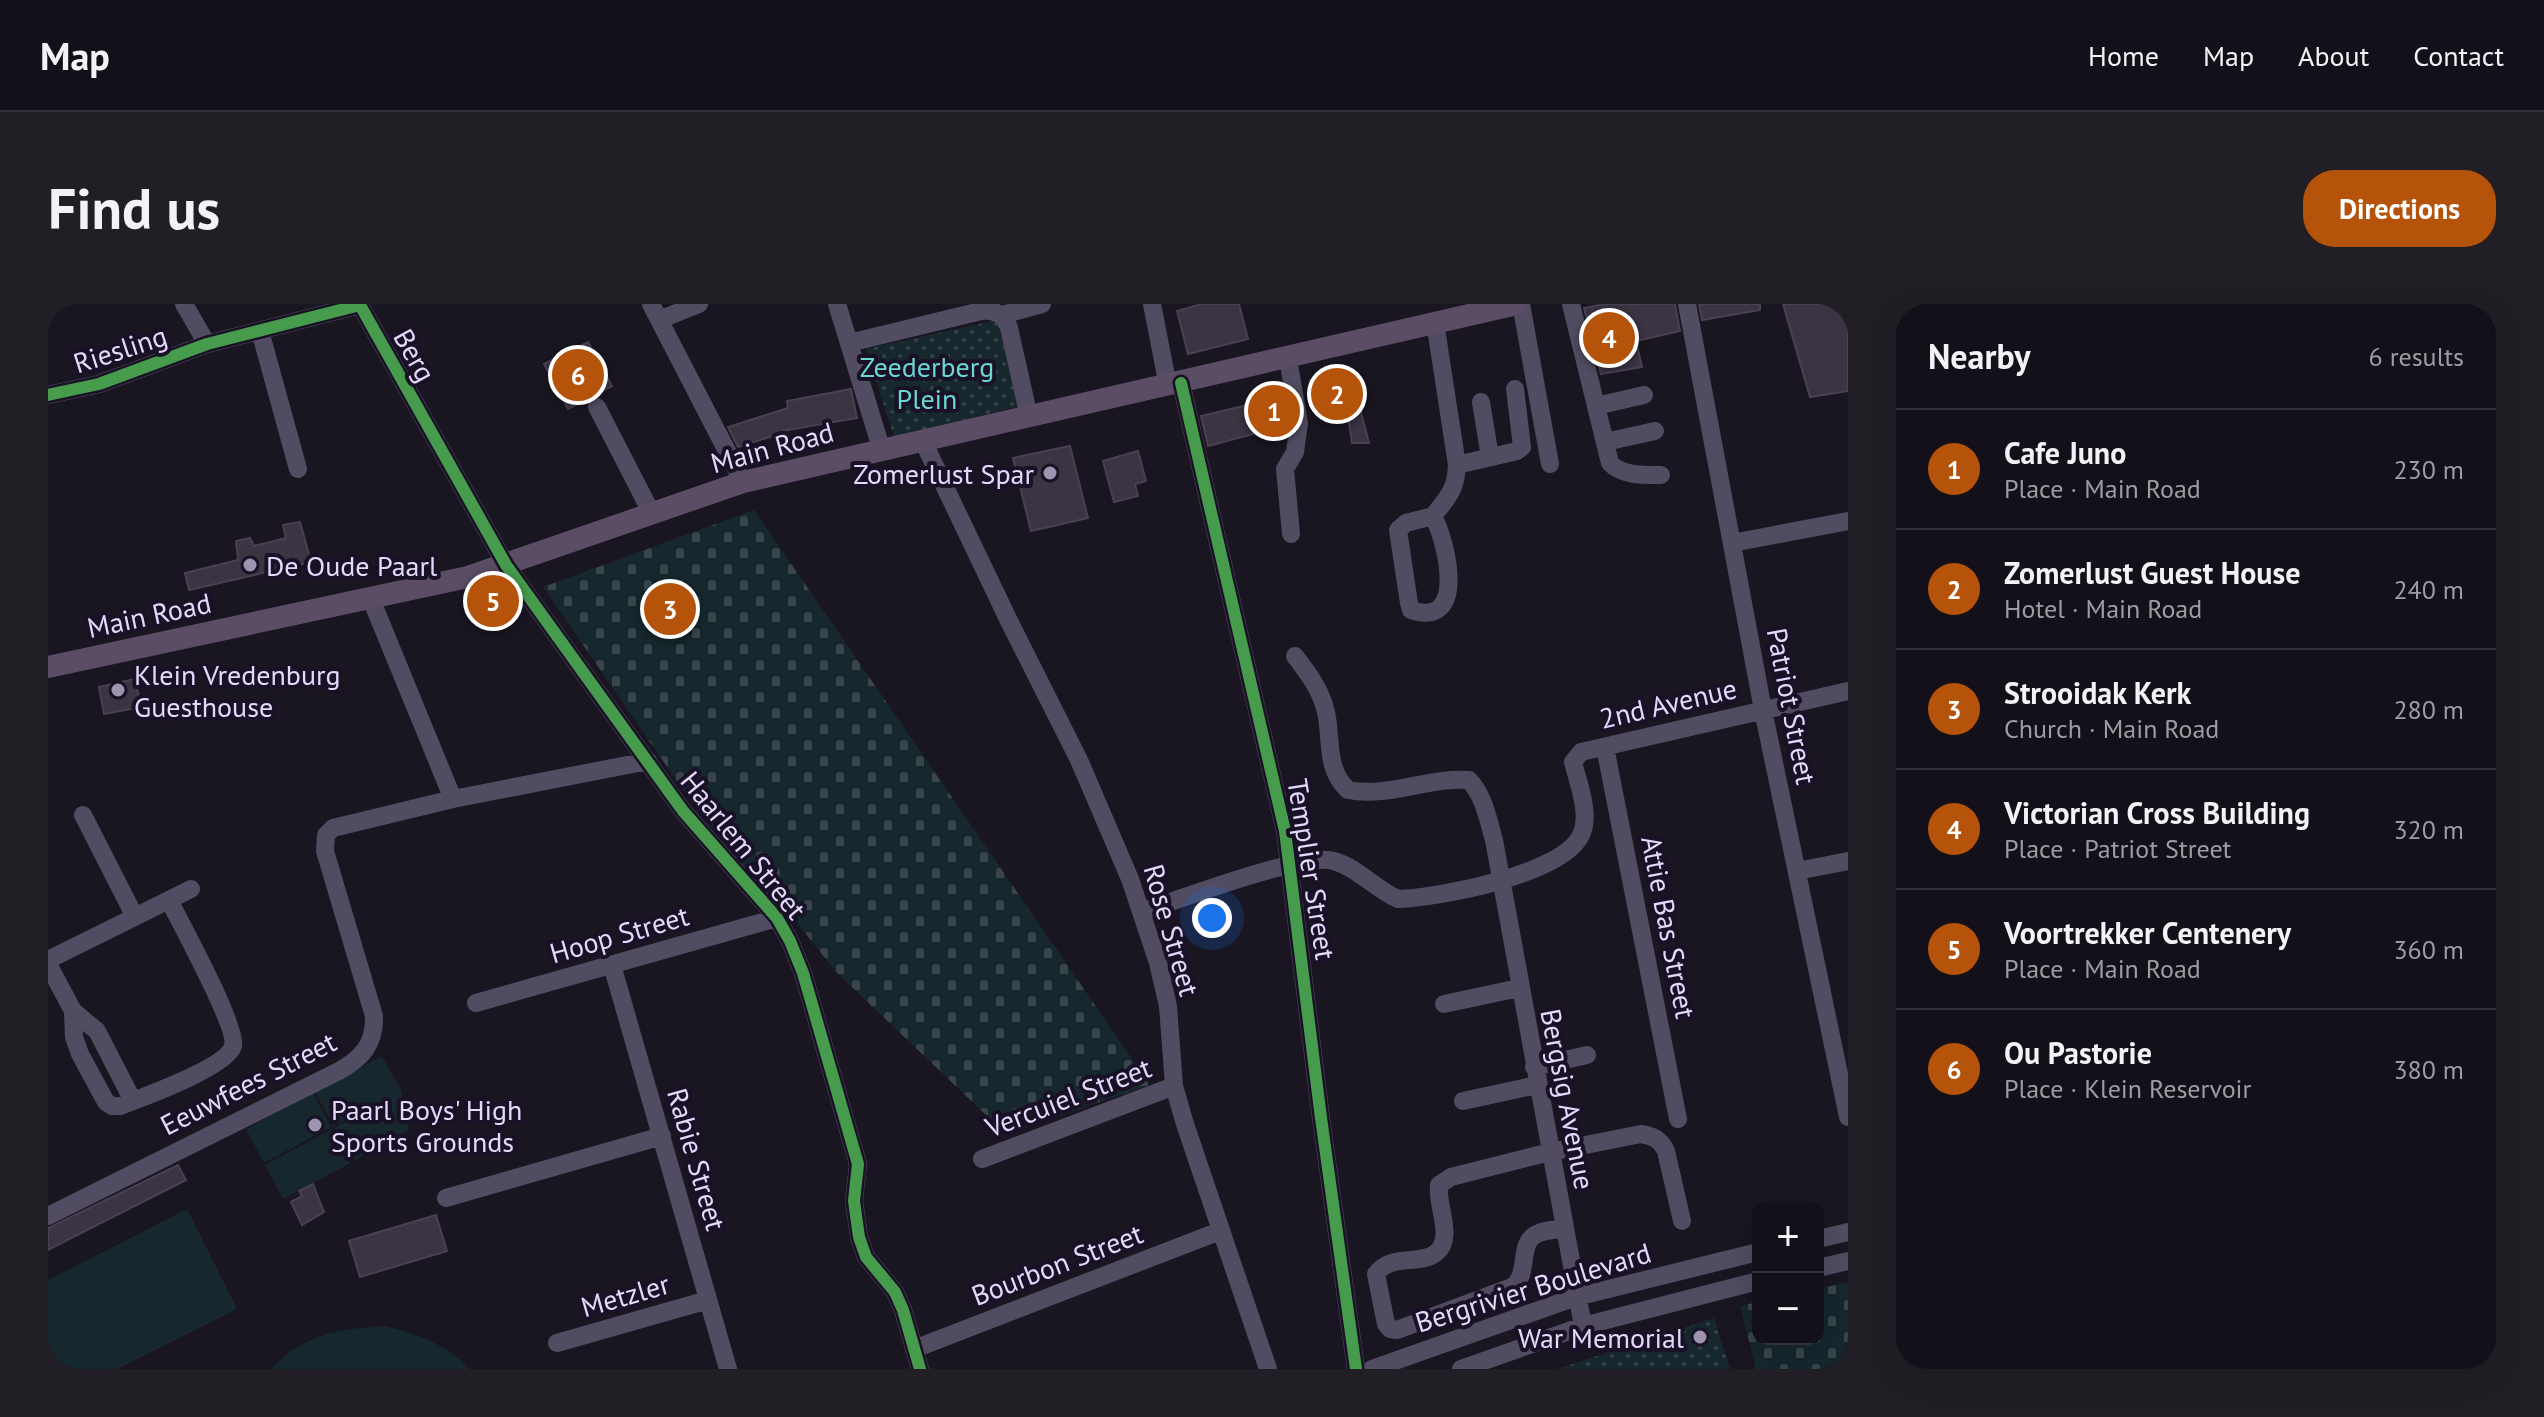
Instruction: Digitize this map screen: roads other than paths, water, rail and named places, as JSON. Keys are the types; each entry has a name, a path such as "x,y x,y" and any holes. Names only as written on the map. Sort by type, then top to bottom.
{"main road":[{"name":"Main Road","path":"48,667 371,599 506,565 743,482 1288,359 1445,315 1519,304"}],"street":[{"path":"184,304 207,344"},
{"path":"699,304 655,312 743,482"},
{"path":"837,304 882,451"},
{"name":"Templier Street","path":"1152,304 1277,791 1290,864 1356,1369"},
{"path":"1519,304 1550,464"},
{"path":"1571,304 1610,463 1616,470 1661,475"},
{"name":"Patriot Street","path":"1687,304 1763,710 1797,871 1840,1043 1848,1117"},
{"name":"Berg","path":"207,344 360,305 506,565"},
{"path":"849,343 985,310 1002,315 1038,305"},
{"path":"1002,315 1009,328 1029,417"},
{"path":"1433,516 1443,542 1450,589 1448,600 1440,608 1428,613 1416,612 1411,610 1409,603 1398,530 1406,523 1433,516 1454,489 1457,465 1445,315"},
{"path":"260,331 298,469"},
{"name":"Riesling","path":"48,395 99,384 207,344"},
{"path":"1288,359 1299,423 1295,452 1285,469 1291,534"},
{"path":"1457,465 1517,451 1522,447 1515,389"},
{"path":"1596,406 1644,395"},
{"path":"1481,402 1490,457"},
{"path":"597,407 652,514"},
{"path":"1605,442 1655,431"},
{"name":"Rose Street","path":"923,441 1079,760 1114,839 1158,963 1168,1006 1174,1086 1268,1369"},
{"path":"1732,543 1848,521"},
{"name":"Haarlem Street","path":"506,565 683,811 777,918 790,941 803,973 856,1155 854,1217 859,1237 866,1257 895,1292 920,1369"},
{"path":"371,599 453,799 648,761"},
{"name":"Bergsig Avenue","path":"1295,656 1320,693 1331,756 1342,784 1348,790 1365,793 1453,779 1469,780 1476,787 1494,840 1583,1326"},
{"name":"2nd Avenue","path":"1141,912 1290,864 1329,860 1346,866 1398,899 1500,882 1538,867 1573,847 1582,833 1585,816 1573,762 1581,752 1848,691"},
{"name":"Attie Bas Street","path":"1605,747 1678,1119"},
{"name":"Eeuwfees Street","path":"48,1216 339,1071 360,1057 373,1037 374,1016 325,851 326,835 339,825 453,799"},
{"path":"83,815 135,917"},
{"path":"1797,871 1848,861"},
{"path":"169,900 223,1010 233,1046 219,1061 186,1080 115,1107 102,1098 76,1043 73,1011 48,962 135,917 169,900 191,889"},
{"name":"Hoop Street","path":"476,1003 777,918"},
{"name":"Rabie Street","path":"612,965 728,1369"},
{"path":"1444,1004 1519,988"},
{"path":"73,1011 97,1031 133,1101"},
{"path":"1463,1101 1587,1055"},
{"name":"Vercuiel Street","path":"982,1159 1174,1086"},
{"path":"1564,1228 1531,1237 1521,1277 1512,1287 1397,1330 1390,1329 1386,1324 1376,1274 1390,1262 1429,1257 1439,1251 1445,1234 1439,1185 1451,1177 1550,1152 1641,1134 1653,1136 1666,1151 1682,1221"},
{"path":"446,1198 662,1136"},
{"name":"Bourbon Street","path":"914,1349 1220,1231"},
{"path":"1824,1238 1848,1232"},
{"name":"Bergrivier Boulevard","path":"1372,1369 1576,1297 1752,1253"},
{"path":"1824,1267 1848,1261"},
{"name":"Bergrivier Boulevard","path":"1461,1369 1583,1326 1752,1283"},
{"name":"Metzler","path":"557,1343 708,1300"}],"place":[{"name":"Victorian Cross Building","path":"1609,338"},
{"name":"Ou Pastorie","path":"578,375"},
{"name":"Zomerlust Guest House","path":"1337,394"},
{"name":"Cafe Juno","path":"1274,411"},
{"name":"Zomerlust Spar","path":"1050,473"},
{"name":"De Oude Paarl","path":"250,565"},
{"name":"Voortrekker Centenery","path":"493,601"},
{"name":"Strooidak Kerk","path":"670,609"},
{"name":"Klein Vredenburg Guesthouse","path":"118,690"},
{"name":"Paarl Boys' High Sports Grounds","path":"315,1125"},
{"name":"War Memorial","path":"1700,1337"}],"park label":[{"name":"Zeederberg Plein","path":"927,382"}]}
